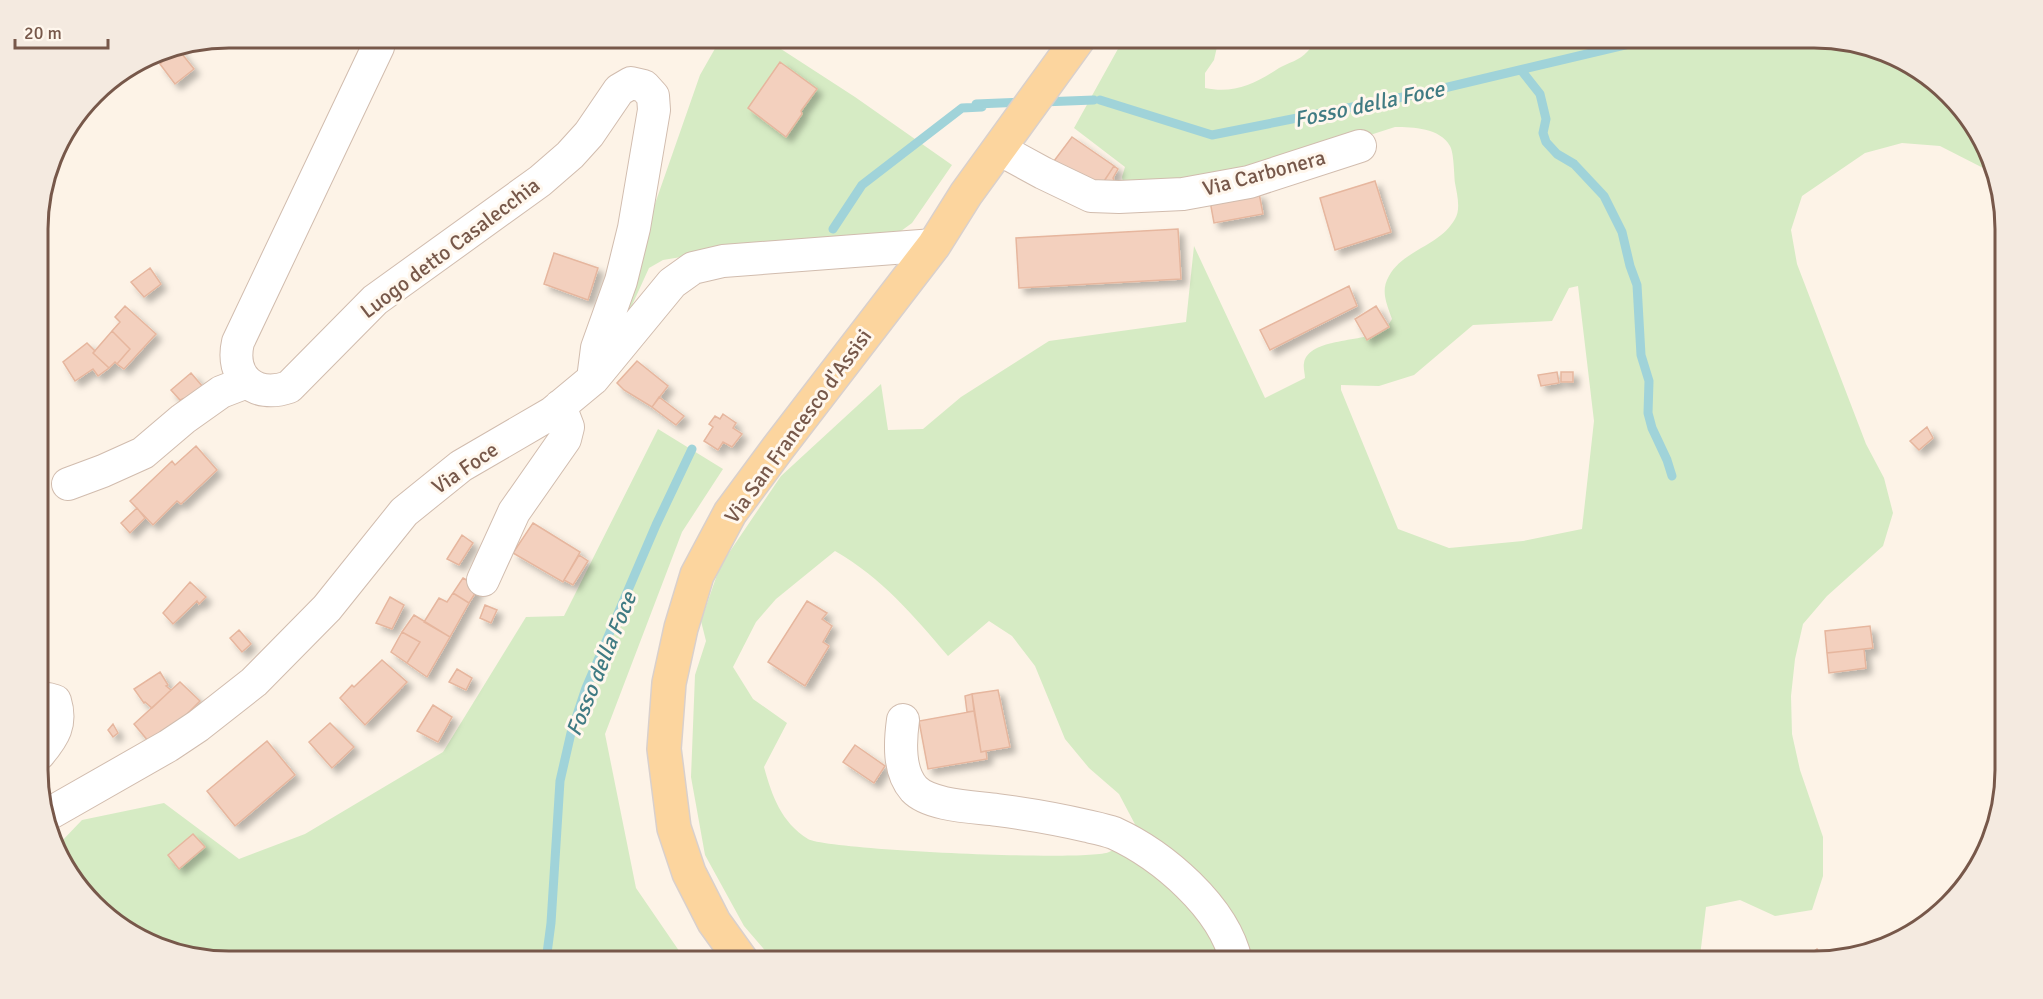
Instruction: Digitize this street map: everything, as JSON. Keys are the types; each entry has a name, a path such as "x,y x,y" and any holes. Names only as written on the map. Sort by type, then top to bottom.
{"main road":[{"name":"Via San Francesco d'Assisi","path":"735,951 714,922 689,873 674,828 664,749 669,683 681,628 697,575 730,513 933,245 1072,48"}],"street":[{"path":"68,484 143,453 183,419 220,392 247,382 240,374 236,364 235,352 238,342 378,48"},
{"name":"Luogo detto Casalecchia","path":"247,382 267,391 289,387 375,300 540,181 570,155 589,134 619,90 631,83 638,83 649,90 653,96 654,110 634,228 621,281 597,348 593,379"},
{"name":"Via Carbonera","path":"999,149 1091,196 1119,197 1183,194 1249,182 1360,146"},
{"name":"Via Foce","path":"53,812 168,746 198,726 254,682 327,608 404,512 461,466 552,413 593,379 672,283 693,268 723,261 933,245"},
{"path":"483,580 514,512 565,439 568,427 560,406"},
{"path":"48,699 55,701 59,714 56,728 48,740"},
{"path":"903,720 900,742 904,773 915,790 932,800 1048,817 1112,832 1161,861 1201,897 1220,925 1232,951"}],"green space":[{"path":"715,48 779,48 855,97 952,165 912,223 901,231 885,236 777,241 663,260 649,268 623,325 613,324 700,75"},
{"path":"1118,48 1217,48 1214,60 1205,73 1205,88 1225,90 1253,83 1304,55 1310,48 1814,48 1861,54 1884,62 1915,78 1942,101 1971,138 1984,169 1940,146 1902,143 1865,153 1802,196 1791,230 1797,264 1866,444 1884,478 1893,513 1883,546 1827,596 1803,624 1795,659 1791,696 1792,734 1800,770 1823,837 1823,876 1812,910 1775,916 1740,900 1706,907 1701,951 765,951 744,926 705,855 691,777 695,675 706,641 701,621 720,566 781,476 881,384 888,430 923,429 961,397 1049,341 1186,322 1194,246 1265,398 1305,378 1304,363 1308,355 1316,349 1375,334 1385,329 1392,319 1385,292 1389,276 1403,260 1440,236 1455,219 1458,211 1450,146 1440,135 1410,127 1395,127 1251,173 1124,186 1122,177 1125,167 1074,128","holes":["1578,286 1594,421 1582,529 1523,541 1449,548 1398,529 1341,390 1341,385 1379,386 1414,375 1473,325 1552,321 1569,288","835,551 882,585 948,656 989,621 1012,636 1035,666 1065,739 1089,768 1119,794 1138,830 1109,852 1056,856 906,851 825,843 808,839 791,825 779,808 764,767 787,723 753,699 733,667 756,622 776,599"]},
{"path":"658,429 723,469 682,532 605,734 636,888 679,951 229,951 182,945 159,937 119,914 85,880 62,841 82,820 164,803 239,859 305,834 443,752 526,617 564,616"}],"building":[{"path":"182,54 194,69 175,84 160,64"},
{"path":"780,62 817,89 786,137 748,108"},
{"path":"1072,137 1114,166 1097,192 1048,169"},
{"path":"1114,166 1118,169 1114,180 1107,190 1100,187"},
{"path":"1375,181 1391,232 1335,250 1320,198"},
{"path":"1259,193 1263,214 1214,223 1210,201"},
{"path":"1178,229 1181,279 1019,288 1016,238"},
{"path":"554,253 598,268 588,300 544,284"},
{"path":"150,268 161,284 144,297 131,282"},
{"path":"1349,286 1357,306 1270,350 1260,330"},
{"path":"125,306 156,334 124,369 117,364 130,349 112,331 120,322 115,317"},
{"path":"1376,306 1389,327 1367,340 1355,319"},
{"path":"112,331 130,349 117,364 115,362 109,368 93,353"},
{"path":"87,343 95,351 93,353 109,368 98,376 93,369 75,381 63,362"},
{"path":"637,361 668,386 652,407 624,390 617,383"},
{"path":"1557,372 1559,383 1541,386 1538,375"},
{"path":"1561,372 1573,372 1573,382 1561,382"},
{"path":"191,373 203,387 196,394 180,400 171,390"},
{"path":"659,397 684,416 676,425 652,407"},
{"path":"723,414 736,423 733,428 742,434 732,447 723,442 718,450 704,441 713,427 709,424 715,416 720,419"},
{"path":"1927,427 1933,438 1919,450 1910,441"},
{"path":"196,446 217,470 181,504 177,501 153,525 130,501 172,461 175,465"},
{"path":"137,508 145,518 130,533 121,523"},
{"path":"533,523 580,552 563,582 513,553"},
{"path":"462,535 473,543 459,565 447,559"},
{"path":"579,555 588,561 573,585 564,580"},
{"path":"463,578 479,587 469,603 453,593"},
{"path":"190,582 206,597 199,604 197,601 173,624 163,613"},
{"path":"453,593 469,603 450,637 424,622 439,598 447,602"},
{"path":"390,597 404,605 392,629 376,623"},
{"path":"807,601 827,613 822,619 832,626 823,642 829,646 805,686 768,662"},
{"path":"485,605 497,610 491,623 480,618"},
{"path":"414,615 450,637 427,677 407,663 420,642 402,632"},
{"path":"1870,626 1873,648 1827,653 1825,631"},
{"path":"239,630 251,644 242,652 230,638"},
{"path":"402,632 420,642 407,663 391,652"},
{"path":"1864,649 1866,668 1829,673 1827,653"},
{"path":"382,660 407,682 365,725 340,698"},
{"path":"457,669 472,678 466,690 449,682"},
{"path":"160,672 168,685 166,686 171,690 152,708 144,703 134,689"},
{"path":"180,682 200,701 167,734 149,742 134,724"},
{"path":"998,690 1010,747 981,752 972,694"},
{"path":"972,694 974,711 967,712 965,696"},
{"path":"433,705 452,717 438,742 417,731"},
{"path":"974,711 981,752 986,751 987,759 928,769 919,721"},
{"path":"330,723 354,747 332,768 309,742"},
{"path":"113,724 118,733 113,737 108,730"},
{"path":"267,741 295,775 235,826 207,791"},
{"path":"855,745 885,766 874,783 843,762"},
{"path":"193,834 205,847 179,869 168,855"}],"waterway":[{"name":"Fosso della Foce","path":"1100,100 1212,135 1423,93 1612,48"},
{"path":"1521,70 1540,94 1546,119 1543,133 1546,142 1557,154 1574,164 1604,196 1622,232 1637,285 1641,355 1649,381 1648,413 1672,476"},
{"name":"Fosso della Foce","path":"1042,102 1094,100"},
{"name":"Fosso della Foce","path":"976,104 1022,102"},
{"name":"Fosso della Foce","path":"833,229 862,185 962,108 982,107"},
{"name":"Fosso della Foce","path":"547,951 560,781 571,733 586,688 656,525 692,449"}]}
